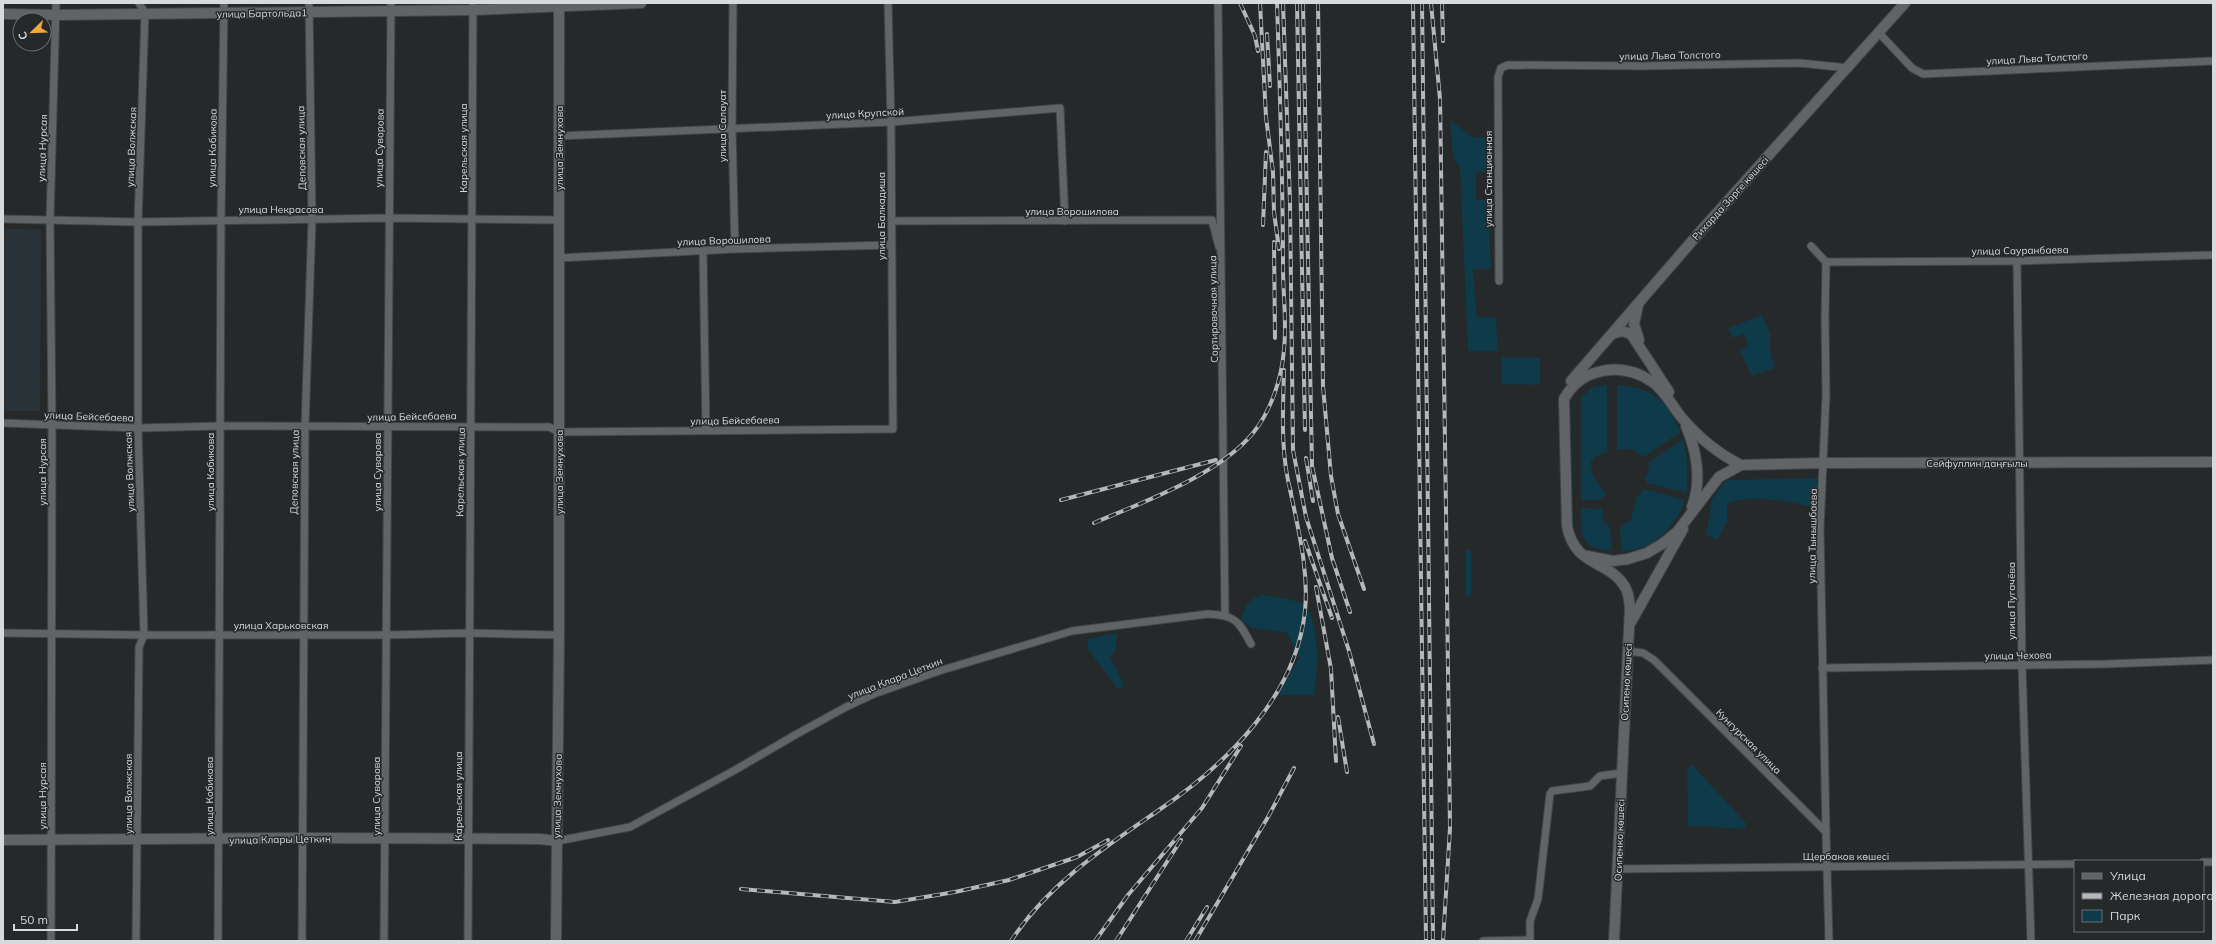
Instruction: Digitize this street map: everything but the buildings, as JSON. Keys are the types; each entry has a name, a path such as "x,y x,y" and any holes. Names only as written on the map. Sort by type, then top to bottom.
{"main road":[{"name":"улица Бартольда1","path":"3,14 56,15 144,13 224,8 474,7 641,3"},
{"name":"Рихарда Зорге көшесі","path":"1564,399 1570,382 1610,335 1772,151 1849,68 1905,3"},
{"name":"улица Земнухова","path":"556,941 559,635 559,4"},
{"path":"1642,298 1636,308 1634,324 1645,352"},
{"path":"1610,335 1617,332 1627,332 1632,334 1645,352 1682,418 1691,440 1698,472 1698,492 1689,516 1668,559 1630,624"},
{"path":"1689,516 1677,532 1662,544 1638,556 1613,561 1583,556 1573,545 1567,526 1564,399 1569,389 1583,377 1603,371 1636,374 1652,381 1682,418 1714,450 1741,465"},
{"name":"Сейфуллин даңғылы","path":"1689,516 1719,476 1741,465 1824,463 2213,462"},
{"name":"Осипено көшесі","path":"1583,556 1617,578 1625,586 1629,599 1630,624 1623,740"},
{"name":"Осипенко көшесі","path":"1614,941 1623,740"},
{"name":"улица Клары Цеткин","path":"3,840 218,840 303,838 468,840 540,839 557,841"}],"street":[{"name":"улица Нурсая","path":"51,941 53,633 50,220 56,3"},
{"name":"улица Волжская","path":"136,941 139,647 144,635 138,428 138,222 144,13 139,3"},
{"name":"улица Салауат","path":"733,3 732,130 735,249"},
{"name":"улица Балкадиша","path":"888,3 891,122 893,429"},
{"name":"Сортировочная улица","path":"1218,3 1225,615"},
{"name":"улица Суворова","path":"384,941 386,839 388,218 391,7"},
{"name":"Карельская улица","path":"468,941 468,633 474,7"},
{"name":"улица Кобикова","path":"218,941 221,220 224,8"},
{"name":"Деповская улица","path":"302,941 305,427 312,220 309,8"},
{"name":"улица Льва Толстого","path":"1879,33 1912,68 1923,74 2213,61"},
{"name":"улица Льва Толстого","path":"1498,77 1501,68 1508,65 1644,66 1799,63 1849,68"},
{"name":"улица Станционная","path":"1498,77 1499,281"},
{"name":"улица Крупской","path":"559,136 732,130 891,122 1060,108 1065,221"},
{"name":"улица Некрасова","path":"3,219 138,222 388,218 558,220"},
{"name":"улица Ворошилова","path":"892,221 1212,220 1222,260"},
{"name":"улица Ворошилова","path":"559,258 735,249 891,244"},
{"path":"1811,246 1826,262"},
{"path":"703,251 706,430"},
{"name":"улица Сауранбаева","path":"1826,262 2017,261 2213,255"},
{"name":"улица Пугачёва","path":"2017,261 2022,665 2031,941"},
{"name":"улица Тынышбаева","path":"1826,262 1824,463 1820,529 1826,832"},
{"name":"улица Бейсебаева","path":"3,424 52,424 138,428 220,426 549,427 559,432 893,429"},
{"name":"улица Клара Цеткин","path":"557,841 630,827 846,707 874,694 939,671 1072,631 1208,614 1225,615"},
{"path":"1225,615 1236,620 1251,644"},
{"name":"улица Харьковская","path":"3,633 144,635 387,635 468,633 559,635"},
{"name":"Кунгурская улица","path":"1628,651 1643,653 1654,660 1826,832"},
{"name":"улица Чехова","path":"1822,668 2213,660"},
{"path":"1483,941 1530,940 1530,921 1538,899 1541,860 1550,792 1590,786 1600,776 1622,773"},
{"path":"1826,832 1829,941"},
{"name":"Щербаков көшесі","path":"1618,868 2074,864"}],"shaded area":[{"path":"3,229 41,229 40,411 3,411"}],"green space":[{"path":"1450,120 1472,137 1489,138 1489,172 1476,172 1476,200 1488,200 1491,269 1473,269 1477,317 1496,317 1498,351 1468,351 1460,167 1453,158"},
{"path":"1762,315 1770,333 1770,351 1775,368 1752,376 1740,351 1749,345 1744,334 1733,338 1728,328"},
{"path":"1502,357 1540,358 1540,385 1502,384"},
{"path":"1607,385 1607,452 1596,456 1590,463 1593,476 1606,494 1599,500 1581,500 1581,398 1591,388"},
{"path":"1617,385 1640,389 1657,397 1669,411 1681,432 1643,457 1631,449 1617,450"},
{"path":"1683,439 1687,461 1687,493 1647,483 1645,478 1649,471 1648,463"},
{"path":"1817,478 1817,510 1798,504 1772,500 1745,499 1735,501 1727,504 1727,522 1717,540 1706,535 1712,499 1726,480"},
{"path":"1645,489 1685,500 1676,520 1661,536 1643,547 1621,551 1620,527 1631,520 1637,496"},
{"path":"1581,508 1602,509 1603,521 1610,527 1612,551 1594,547 1584,539 1581,526"},
{"path":"1466,550 1471,550 1471,596 1466,596"},
{"path":"1263,595 1279,597 1306,604 1311,615 1316,638 1317,660 1315,695 1278,695 1299,658 1287,633 1253,628 1241,621 1245,607 1250,601"},
{"path":"1117,633 1116,650 1110,656 1125,687 1117,688 1088,649 1087,639"},
{"path":"1692,765 1746,823 1745,829 1688,826 1687,768"}],"railway":[{"path":"1240,3 1255,36 1258,51"},
{"path":"1260,3 1266,117 1273,172 1274,212 1279,249"},
{"path":"1094,523 1179,486 1221,462 1253,433 1265,415 1278,383 1283,360 1285,329 1277,3"},
{"path":"1283,3 1290,203 1293,450 1306,517 1349,651 1374,744"},
{"path":"1297,3 1305,430"},
{"path":"1303,3 1312,466 1332,558 1350,612"},
{"path":"1318,3 1323,386 1331,476 1338,514 1364,589"},
{"path":"1413,3 1426,941"},
{"path":"1422,3 1433,941"},
{"path":"1431,3 1440,99 1446,512 1450,828 1443,941"},
{"path":"1442,3 1443,41"},
{"path":"1267,34 1270,86"},
{"path":"1263,225 1266,152"},
{"path":"1274,242 1275,338"},
{"path":"1284,370 1284,447 1285,463 1291,493"},
{"path":"1306,458 1313,501"},
{"path":"1061,500 1216,460"},
{"path":"1011,941 1042,902 1060,884 1118,838 1184,792 1233,749 1254,725 1273,699 1288,671 1299,642 1305,611 1306,596 1304,565 1290,489"},
{"path":"1305,541 1332,618"},
{"path":"1316,587 1331,669 1336,761"},
{"path":"1338,717 1347,772"},
{"path":"1095,941 1128,895 1202,808 1241,746"},
{"path":"1195,941 1268,817 1294,768"},
{"path":"741,889 895,902 955,892 1009,880 1077,857 1108,840"},
{"path":"1116,941 1181,840"},
{"path":"1186,941 1207,907"}]}
